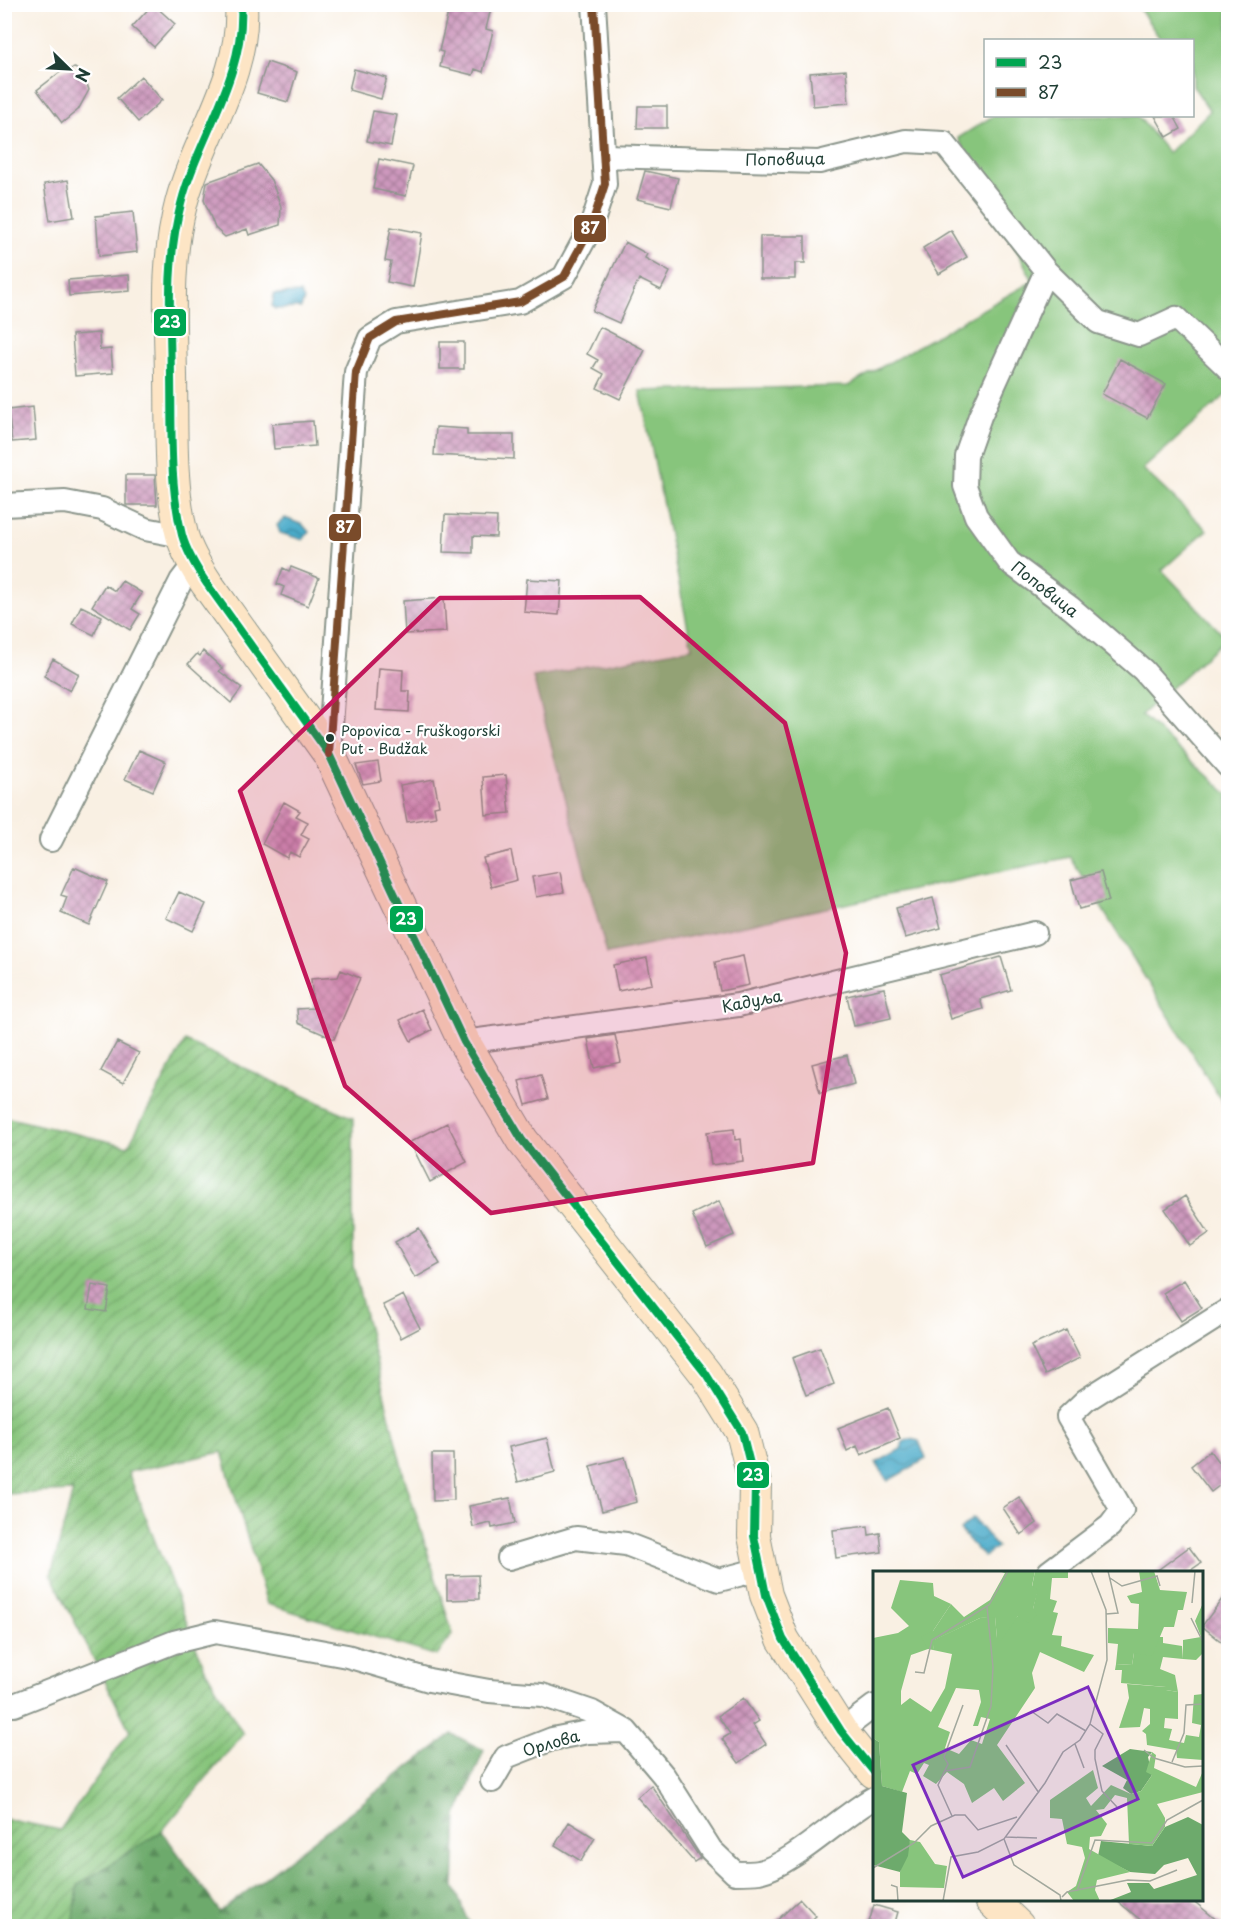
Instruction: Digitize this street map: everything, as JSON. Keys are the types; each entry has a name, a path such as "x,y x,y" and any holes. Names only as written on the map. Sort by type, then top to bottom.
{"street":[{"path":"241,4 236,56 184,194 173,241 170,278 172,475 188,550 329,754 464,1042 522,1140 705,1374 742,1432 755,1484 754,1536 766,1595 783,1639 841,1731 873,1771"},
{"path":"329,754 356,372 370,338 396,322 520,302 564,277 591,227 605,184 594,4"},
{"name":"Поповица","path":"605,156 819,162 906,141 944,143 1046,271 1098,322 1139,335 1176,318 1228,368"},
{"name":"Поповица","path":"1046,271 980,416 966,456 965,486 976,516 1009,562 1071,608 1143,670 1228,766"},
{"path":"4,505 74,504 102,509 188,550"},
{"path":"51,840 181,581 188,550"},
{"name":"Кадуља","path":"464,1042 738,1005 1035,933"},
{"path":"1050,1571 1110,1526 1122,1510 1068,1417 1086,1400 1228,1310"},
{"path":"509,1558 576,1538 626,1544 719,1580 761,1569"},
{"path":"15,1705 174,1642 215,1632 347,1656 429,1680 489,1691 542,1695 592,1712 626,1731 664,1776 711,1850 735,1873 760,1872 799,1851 873,1799"},
{"path":"841,1731 873,1707"},
{"name":"Орлова","path":"492,1781 506,1757 552,1739 588,1732 626,1731"},
{"path":"993,1901 1018,1926"}],"highlighted area":[{"path":"640,597 785,723 846,953 813,1163 491,1213 345,1086 240,791 440,598"}],"green space":[{"path":"1137,5 1228,5 1228,393 1143,469 1207,530 1162,570 1226,638 1141,715 1228,794 1228,1111 1070,857 607,954 533,677 692,648 640,391 848,386 1033,281 958,138 991,117 1139,117 1168,153 1210,111 1194,87 1194,39 1160,39"},
{"path":"185,1041 353,1118 353,1266 404,1476 453,1634 437,1656 267,1604 222,1452 128,1472 205,1669 243,1734 162,1831 78,1885 73,1926 5,1926 5,1819 60,1830 130,1731 51,1575 73,1491 5,1494 5,1117 128,1146"},
{"path":"452,1734 484,1750 457,1815 454,1887 471,1926 73,1926 78,1885 162,1831 220,1912"}],"water":[{"path":"300,293 304,300 301,308 275,309 272,306 274,294"},
{"path":"285,518 303,525 309,532 303,540 280,533 277,525"},
{"path":"910,1439 919,1441 926,1459 888,1481 876,1463 901,1449 903,1442"},
{"path":"973,1518 997,1547 984,1557 960,1530"}],"building":[{"path":"153,4 175,24 154,47 132,27"},
{"path":"450,4 492,4 486,29 493,31 483,72 475,69 473,75 440,67 443,52 439,51"},
{"path":"267,62 297,72 288,102 257,93"},
{"path":"75,68 84,75 89,90 78,110 62,123 37,90 63,70"},
{"path":"354,69 387,78 381,99 349,90"},
{"path":"846,70 849,103 813,106 810,73"},
{"path":"141,76 162,100 138,122 117,98"},
{"path":"638,106 667,106 667,128 637,128"},
{"path":"373,111 397,115 391,146 367,141"},
{"path":"1156,117 1175,117 1181,129 1167,137"},
{"path":"379,159 413,166 406,196 373,189"},
{"path":"258,164 271,180 278,198 281,207 280,225 249,235 247,229 225,237 215,228 204,200 207,182"},
{"path":"645,171 678,178 671,207 637,199"},
{"path":"68,180 74,217 50,221 44,184"},
{"path":"133,212 137,252 99,256 96,216"},
{"path":"391,227 422,233 413,287 387,282 391,262 385,261"},
{"path":"951,230 967,257 939,274 923,248"},
{"path":"760,236 805,236 805,263 795,263 795,279 760,279"},
{"path":"625,242 647,254 645,258 670,272 661,290 639,279 619,323 592,311"},
{"path":"129,275 130,291 69,296 68,280"},
{"path":"600,327 645,350 620,399 597,388 604,374 593,368 598,360 587,354"},
{"path":"99,333 100,350 111,349 113,373 75,376 72,335"},
{"path":"440,342 464,342 464,369 440,369"},
{"path":"1120,359 1166,384 1147,418 1102,394"},
{"path":"33,407 36,440 12,442 8,410"},
{"path":"313,421 315,446 274,449 272,424"},
{"path":"436,427 467,429 467,435 514,435 514,459 434,455"},
{"path":"126,475 155,475 157,505 126,505"},
{"path":"445,515 497,517 496,537 473,536 473,553 443,552"},
{"path":"291,567 319,578 308,606 281,595 284,587 277,584 283,568 289,571"},
{"path":"527,579 562,581 559,615 524,612"},
{"path":"122,581 142,593 132,609 140,614 130,630 92,606 105,585 115,591"},
{"path":"444,598 446,632 405,634 403,601"},
{"path":"81,606 102,616 94,635 72,624"},
{"path":"203,651 222,668 219,671 242,688 231,703 188,664 197,654 200,656"},
{"path":"53,659 79,674 70,691 44,676"},
{"path":"379,668 403,670 402,691 410,691 409,712 376,710"},
{"path":"139,750 166,762 153,791 125,779"},
{"path":"378,762 381,781 363,784 356,765"},
{"path":"506,775 510,813 486,815 483,777"},
{"path":"434,779 439,805 434,806 436,817 407,822 400,785"},
{"path":"284,802 300,811 296,816 308,822 301,835 309,839 299,857 290,852 287,858 262,844"},
{"path":"511,851 517,880 491,887 483,858"},
{"path":"74,867 108,882 89,925 61,913 67,897 61,895"},
{"path":"560,872 564,892 536,897 532,877"},
{"path":"1101,872 1109,901 1079,909 1071,880"},
{"path":"179,892 206,904 193,931 166,918"},
{"path":"933,898 941,928 905,938 896,908"},
{"path":"743,956 749,985 720,991 715,962"},
{"path":"1001,957 1011,990 980,999 983,1009 951,1019 939,975"},
{"path":"647,958 652,984 618,991 613,965"},
{"path":"341,970 360,978 334,1039 298,1023 297,1009 313,1008 311,979 338,977"},
{"path":"884,988 891,1018 854,1026 847,996"},
{"path":"422,1009 432,1030 411,1041 400,1020"},
{"path":"615,1035 621,1062 594,1068 588,1039"},
{"path":"117,1042 139,1053 123,1083 101,1071"},
{"path":"847,1055 854,1084 820,1093 812,1064"},
{"path":"541,1075 548,1099 526,1105 519,1081"},
{"path":"447,1123 467,1162 430,1182 410,1142"},
{"path":"734,1129 735,1140 741,1139 743,1161 711,1165 707,1132"},
{"path":"1185,1196 1209,1233 1190,1246 1165,1209"},
{"path":"719,1201 734,1235 707,1247 692,1214"},
{"path":"419,1228 440,1264 415,1278 395,1242"},
{"path":"1184,1280 1202,1308 1181,1321 1163,1293"},
{"path":"92,1285 110,1288 106,1312 88,1309"},
{"path":"403,1295 420,1328 401,1338 383,1305"},
{"path":"1066,1330 1080,1358 1045,1375 1031,1346"},
{"path":"820,1348 834,1384 806,1395 792,1358"},
{"path":"888,1408 900,1438 861,1455 857,1446 847,1451 838,1428"},
{"path":"547,1438 555,1472 518,1482 509,1447"},
{"path":"1210,1451 1228,1475 1228,1479 1211,1492 1191,1466"},
{"path":"432,1454 453,1454 454,1500 433,1501"},
{"path":"625,1457 637,1502 602,1511 590,1466"},
{"path":"1019,1497 1037,1523 1021,1535 1003,1508"},
{"path":"510,1498 515,1523 492,1528 491,1523 473,1527 469,1506"},
{"path":"868,1526 869,1535 880,1533 882,1552 836,1558 833,1530"},
{"path":"1189,1547 1201,1563 1189,1571 1156,1571"},
{"path":"478,1575 479,1599 447,1600 447,1576"},
{"path":"1228,1591 1228,1647 1203,1625"},
{"path":"743,1698 759,1721 753,1725 766,1744 739,1763 722,1739 730,1734 718,1716"},
{"path":"651,1785 700,1858 694,1862 637,1797"},
{"path":"569,1822 595,1838 581,1861 555,1845"},
{"path":"800,1899 816,1916 805,1926 771,1926"},
{"path":"1117,1901 1193,1901 1224,1926 1148,1926"},
{"path":"874,1905 898,1912 894,1926 868,1926"}],"transit line":[{"name":"23","path":"241,4 241,31 229,81 189,179 181,204 173,246 170,311 172,456 175,496 184,542 207,584 329,754 464,1042 522,1140 706,1374 742,1432 755,1484 754,1536 766,1595 783,1639 841,1731 873,1771"},
{"name":"87","path":"329,754 356,372 370,338 396,322 520,302 564,277 591,227 605,184 594,4"}],"place":[{"name":"Popovica - Fruškogorski Put - Budžak","path":"330,738"}]}
